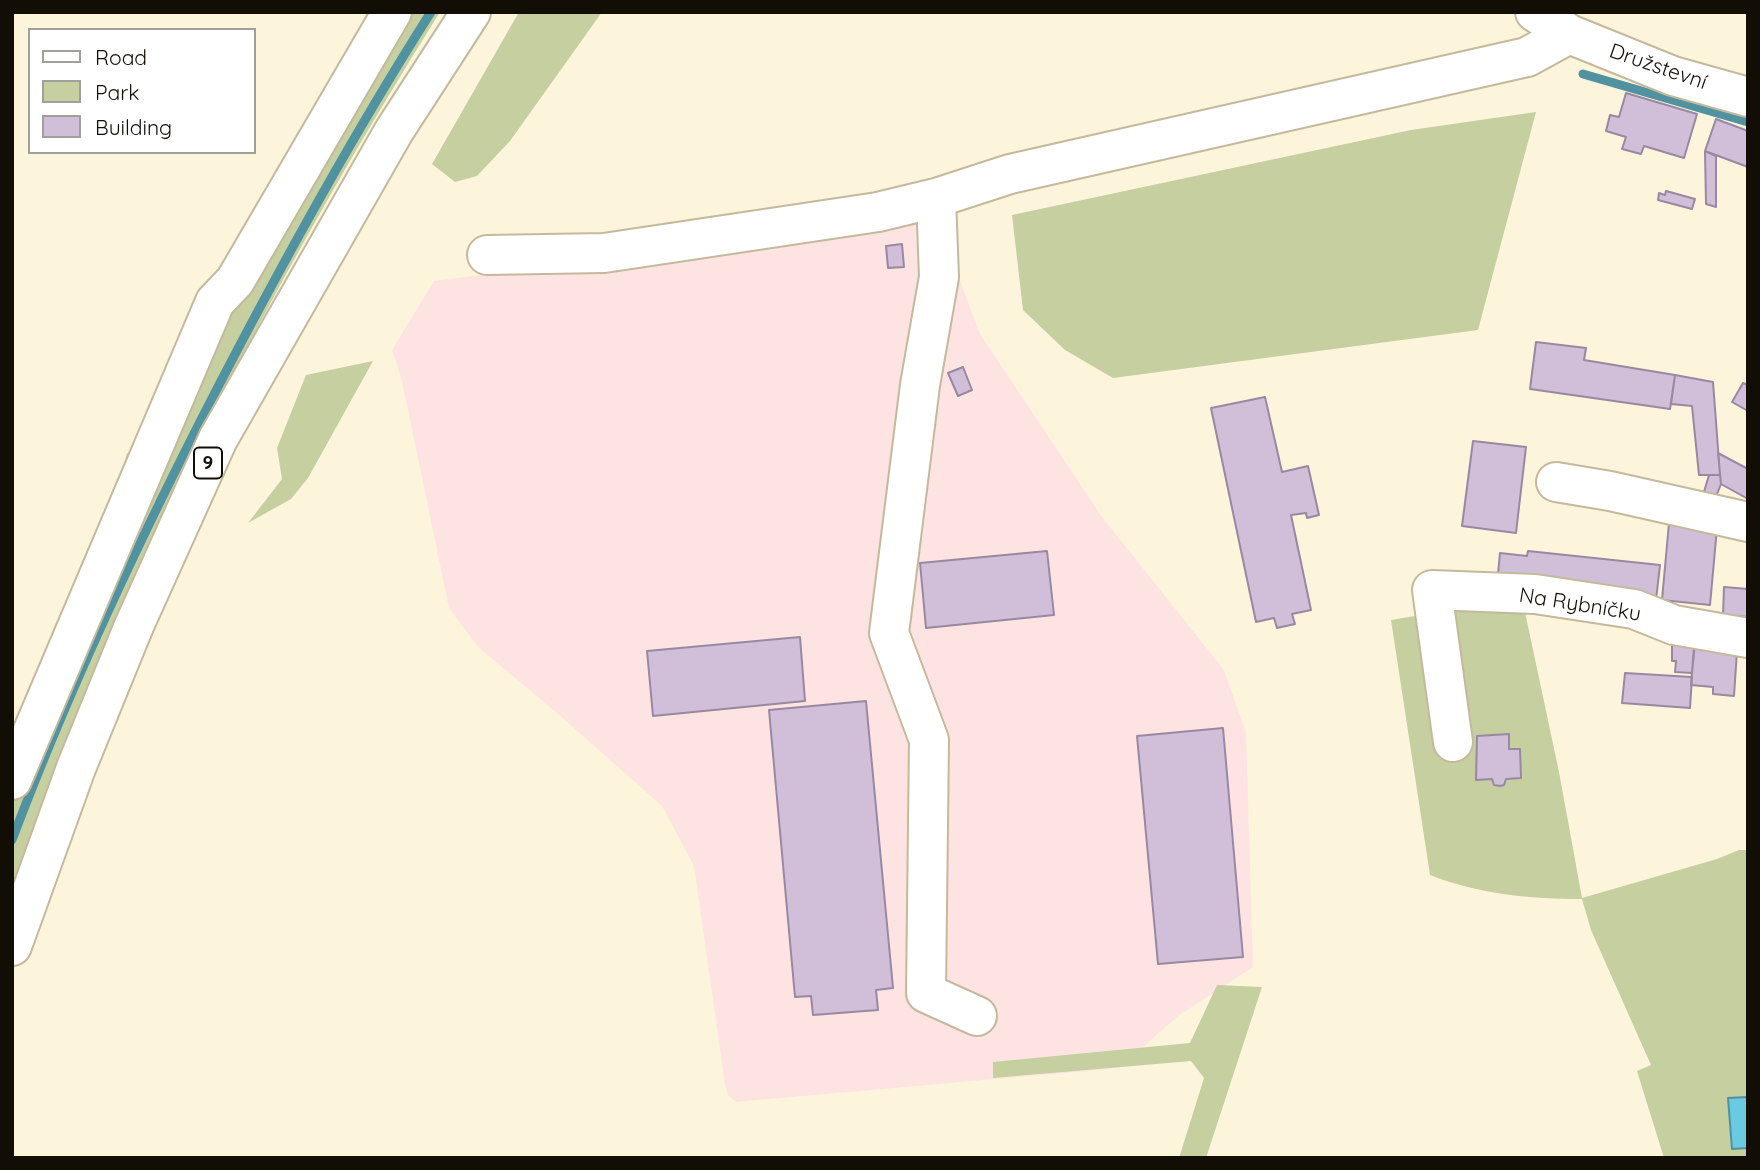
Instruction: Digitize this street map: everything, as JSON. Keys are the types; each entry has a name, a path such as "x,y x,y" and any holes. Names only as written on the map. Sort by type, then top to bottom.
{"street":[{"path":"12,780 215,302 235,281 392,12"},
{"name":"9","path":"12,946 81,755 133,628 218,439 394,131 471,12"},
{"name":"Družstevní","path":"1535,12 1569,34 1673,76 1748,97"},
{"path":"487,255 604,253 878,212 936,198 1010,173 1527,57 1569,34"},
{"path":"936,198 939,277 919,385 889,633 929,740 926,993 976,1016"},
{"path":"1556,482 1748,522"},
{"name":"Na Rybníčku","path":"1453,742 1432,590 1535,594 1634,609 1674,625 1748,638"}],"shaded area":[{"path":"935,214 980,334 1102,517 1224,670 1246,733 1253,967 1178,1016 1119,1068 736,1102 728,1095 725,1085 694,866 662,806 478,647 449,608 402,381 392,350 434,281"}],"green space":[{"path":"401,12 440,12 334,189 284,279 190,462 105,650 12,888 12,736 122,473 127,453 153,462 259,252"},
{"path":"519,12 602,12 510,141 477,176 455,182 432,164"},
{"path":"1536,112 1478,330 1113,378 1065,350 1023,310 1012,215 1411,130"},
{"path":"373,361 308,478 291,499 248,523 282,479 277,448 306,375"},
{"path":"1522,598 1559,772 1582,898 1717,859 1739,850 1748,850 1748,1158 1664,1158 1637,1071 1651,1065 1591,930 1582,899 1505,894 1467,887 1430,875 1391,620"},
{"path":"1217,985 1262,987 1206,1158 1179,1158 1204,1078 1191,1061 993,1078 993,1062 1190,1043"}],"water":[{"path":"1748,1097 1748,1148 1732,1149 1728,1098"}],"building":[{"path":"1626,93 1697,114 1684,158 1644,146 1641,154 1622,149 1626,137 1606,131 1610,115 1619,117"},
{"path":"1716,119 1748,131 1748,167 1705,151"},
{"path":"1705,151 1716,156 1716,207 1706,204"},
{"path":"1666,191 1695,199 1692,209 1658,200 1659,193 1665,195"},
{"path":"902,244 904,267 888,268 886,246"},
{"path":"1536,342 1586,348 1584,360 1675,375 1670,409 1530,389"},
{"path":"963,367 972,390 958,396 948,373"},
{"path":"1675,375 1713,382 1720,475 1699,475 1692,406 1671,404"},
{"path":"1743,383 1748,385 1748,411 1732,402"},
{"path":"1265,397 1282,472 1308,466 1319,515 1307,518 1306,513 1291,515 1311,610 1292,614 1295,624 1277,628 1274,618 1256,622 1211,408"},
{"path":"1473,441 1526,447 1516,533 1462,526"},
{"path":"1718,453 1748,469 1748,499 1721,484"},
{"path":"1709,475 1720,475 1721,484 1712,507 1701,502"},
{"path":"1669,523 1717,528 1710,605 1662,600"},
{"path":"1047,551 1054,615 926,628 920,563"},
{"path":"1528,551 1660,565 1656,600 1497,584 1500,553 1527,556"},
{"path":"1724,587 1748,589 1748,617 1723,615"},
{"path":"800,637 805,701 653,716 647,651"},
{"path":"1672,641 1695,643 1692,673 1675,672"},
{"path":"1694,647 1737,651 1734,696 1713,694 1713,687 1691,685"},
{"path":"1625,673 1692,677 1690,708 1622,703"},
{"path":"866,701 893,988 876,990 878,1010 813,1015 811,996 795,997 769,710"},
{"path":"1223,728 1243,957 1158,964 1137,736"},
{"path":"1509,734 1509,749 1520,749 1521,778 1506,779 1504,785 1500,786 1494,785 1492,779 1476,780 1477,736"}],"waterway":[{"path":"12,840 102,623 205,412 313,209 431,12"},
{"path":"1583,74 1748,122"}]}
